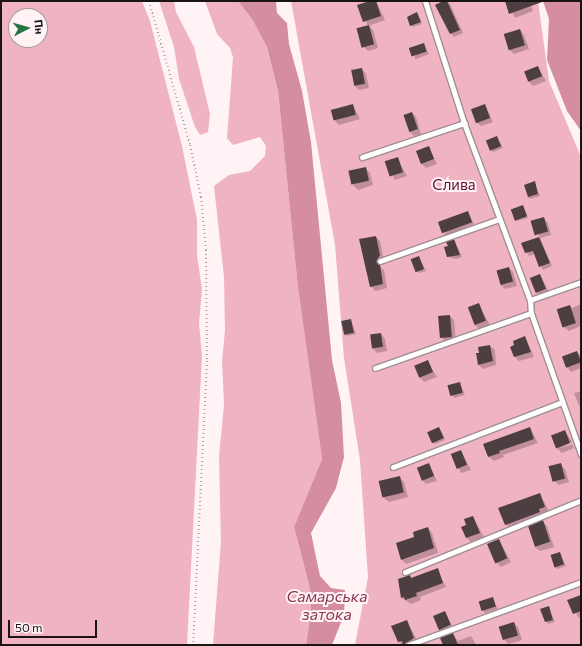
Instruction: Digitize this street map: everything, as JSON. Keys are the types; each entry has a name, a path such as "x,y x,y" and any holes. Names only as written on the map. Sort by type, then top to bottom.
{"lane":[{"path":"425,1 464,123 530,300 532,313 581,454"},
{"path":"362,157 464,123"},
{"path":"380,260 499,219"},
{"path":"530,300 581,282"},
{"path":"375,368 532,313"},
{"path":"393,467 562,402"},
{"path":"405,572 581,500"},
{"path":"408,645 581,582"}],"path":[{"path":"149,1 190,145 200,197 206,250 207,361 194,645"}],"green space":[{"path":"1,1 142,1 150,21 182,146 197,220 197,255 202,289 199,323 202,356 187,645 1,645"},
{"path":"159,1 174,1 176,12 194,47 210,114 208,132 200,135 195,127 179,79 174,47"},
{"path":"205,1 238,1 252,19 267,47 278,91 298,288 322,459 294,527 310,589 311,612 306,645 213,645 221,541 219,457 224,405 222,361 225,330 224,277 214,186 229,175 250,171 265,156 266,146 260,137 233,145 227,138 233,57 230,48 217,34"},
{"name":"Слива","path":"291,1 538,1 549,81 581,157 581,645 355,645 368,577 360,460 344,358 335,245"}],"water":[{"name":"Самарська затока","path":"238,1 276,1 277,13 287,23 289,44 302,91 311,142 332,360 341,403 344,457 336,488 311,533 320,576 331,588 345,590 344,615 332,645 306,645 311,612 310,589 294,527 322,459 298,288 278,91 267,47 252,19"},
{"path":"543,1 581,1 581,131 567,111 547,60 549,19"}],"building":[{"path":"370,1 376,1 381,16 363,22 357,5"},
{"path":"443,1 447,1 460,30 450,34 435,5"},
{"path":"505,1 542,1 542,2 509,14"},
{"path":"417,12 421,22 410,26 407,17"},
{"path":"369,25 374,44 362,48 356,28"},
{"path":"520,29 525,45 509,50 504,34"},
{"path":"424,43 427,52 412,57 409,48"},
{"path":"538,66 542,76 528,82 524,72"},
{"path":"362,68 365,84 354,86 351,70"},
{"path":"353,104 356,115 334,121 331,110"},
{"path":"485,104 490,118 476,123 471,109"},
{"path":"412,112 418,129 409,132 403,115"},
{"path":"497,136 501,146 490,151 486,140"},
{"path":"429,146 434,159 421,164 416,151"},
{"path":"398,157 403,172 390,177 385,161"},
{"path":"366,167 369,181 351,184 348,171"},
{"path":"535,181 538,194 528,197 524,185"},
{"path":"523,205 527,216 515,221 511,209"},
{"path":"468,211 472,222 442,233 438,222"},
{"path":"544,217 548,231 535,235 531,221"},
{"path":"376,236 380,255 376,262 380,265 383,284 370,287 359,239"},
{"path":"539,237 550,263 539,267 533,251 525,253 521,243"},
{"path":"454,239 460,255 447,257 444,247 448,246 446,242"},
{"path":"419,256 424,269 416,272 411,259"},
{"path":"509,267 513,281 501,285 497,271"},
{"path":"540,274 546,289 536,293 530,278"},
{"path":"479,303 486,321 475,325 468,307"},
{"path":"570,305 576,323 563,327 557,309"},
{"path":"450,315 452,337 440,338 438,316"},
{"path":"351,319 354,333 344,335 341,321"},
{"path":"381,333 383,347 372,348 370,335"},
{"path":"525,336 531,352 514,357 510,347 514,345 513,341"},
{"path":"490,345 493,361 478,365 476,353 479,353 478,347"},
{"path":"577,351 581,362 566,368 562,356"},
{"path":"428,360 433,372 419,378 414,366"},
{"path":"460,382 463,393 450,396 447,385"},
{"path":"439,427 444,438 432,443 427,432"},
{"path":"530,427 534,439 499,451 500,453 488,457 483,444"},
{"path":"565,430 570,443 556,448 551,435"},
{"path":"461,450 467,465 457,469 451,454"},
{"path":"429,463 434,476 422,481 417,468"},
{"path":"561,463 565,478 553,482 548,466"},
{"path":"400,476 404,493 382,498 379,481"},
{"path":"540,493 545,507 539,509 540,512 505,525 498,508"},
{"path":"473,516 480,533 466,538 461,527 466,525 464,519"},
{"path":"543,520 550,542 535,547 528,525"},
{"path":"428,527 434,548 401,560 396,543 414,537 413,532"},
{"path":"499,539 507,558 495,563 487,544"},
{"path":"560,552 564,564 555,567 550,555"},
{"path":"438,568 443,583 416,593 417,596 405,600 404,597 401,598 398,579 410,575 411,578"},
{"path":"581,595 581,611 573,614 567,600"},
{"path":"493,597 496,607 482,611 479,601"},
{"path":"549,606 553,620 545,622 540,609"},
{"path":"445,611 451,625 439,630 433,616"},
{"path":"407,620 414,638 403,645 402,641 398,642 391,626"},
{"path":"514,622 518,635 503,640 499,627"},
{"path":"453,633 458,645 443,645 440,638"}]}
